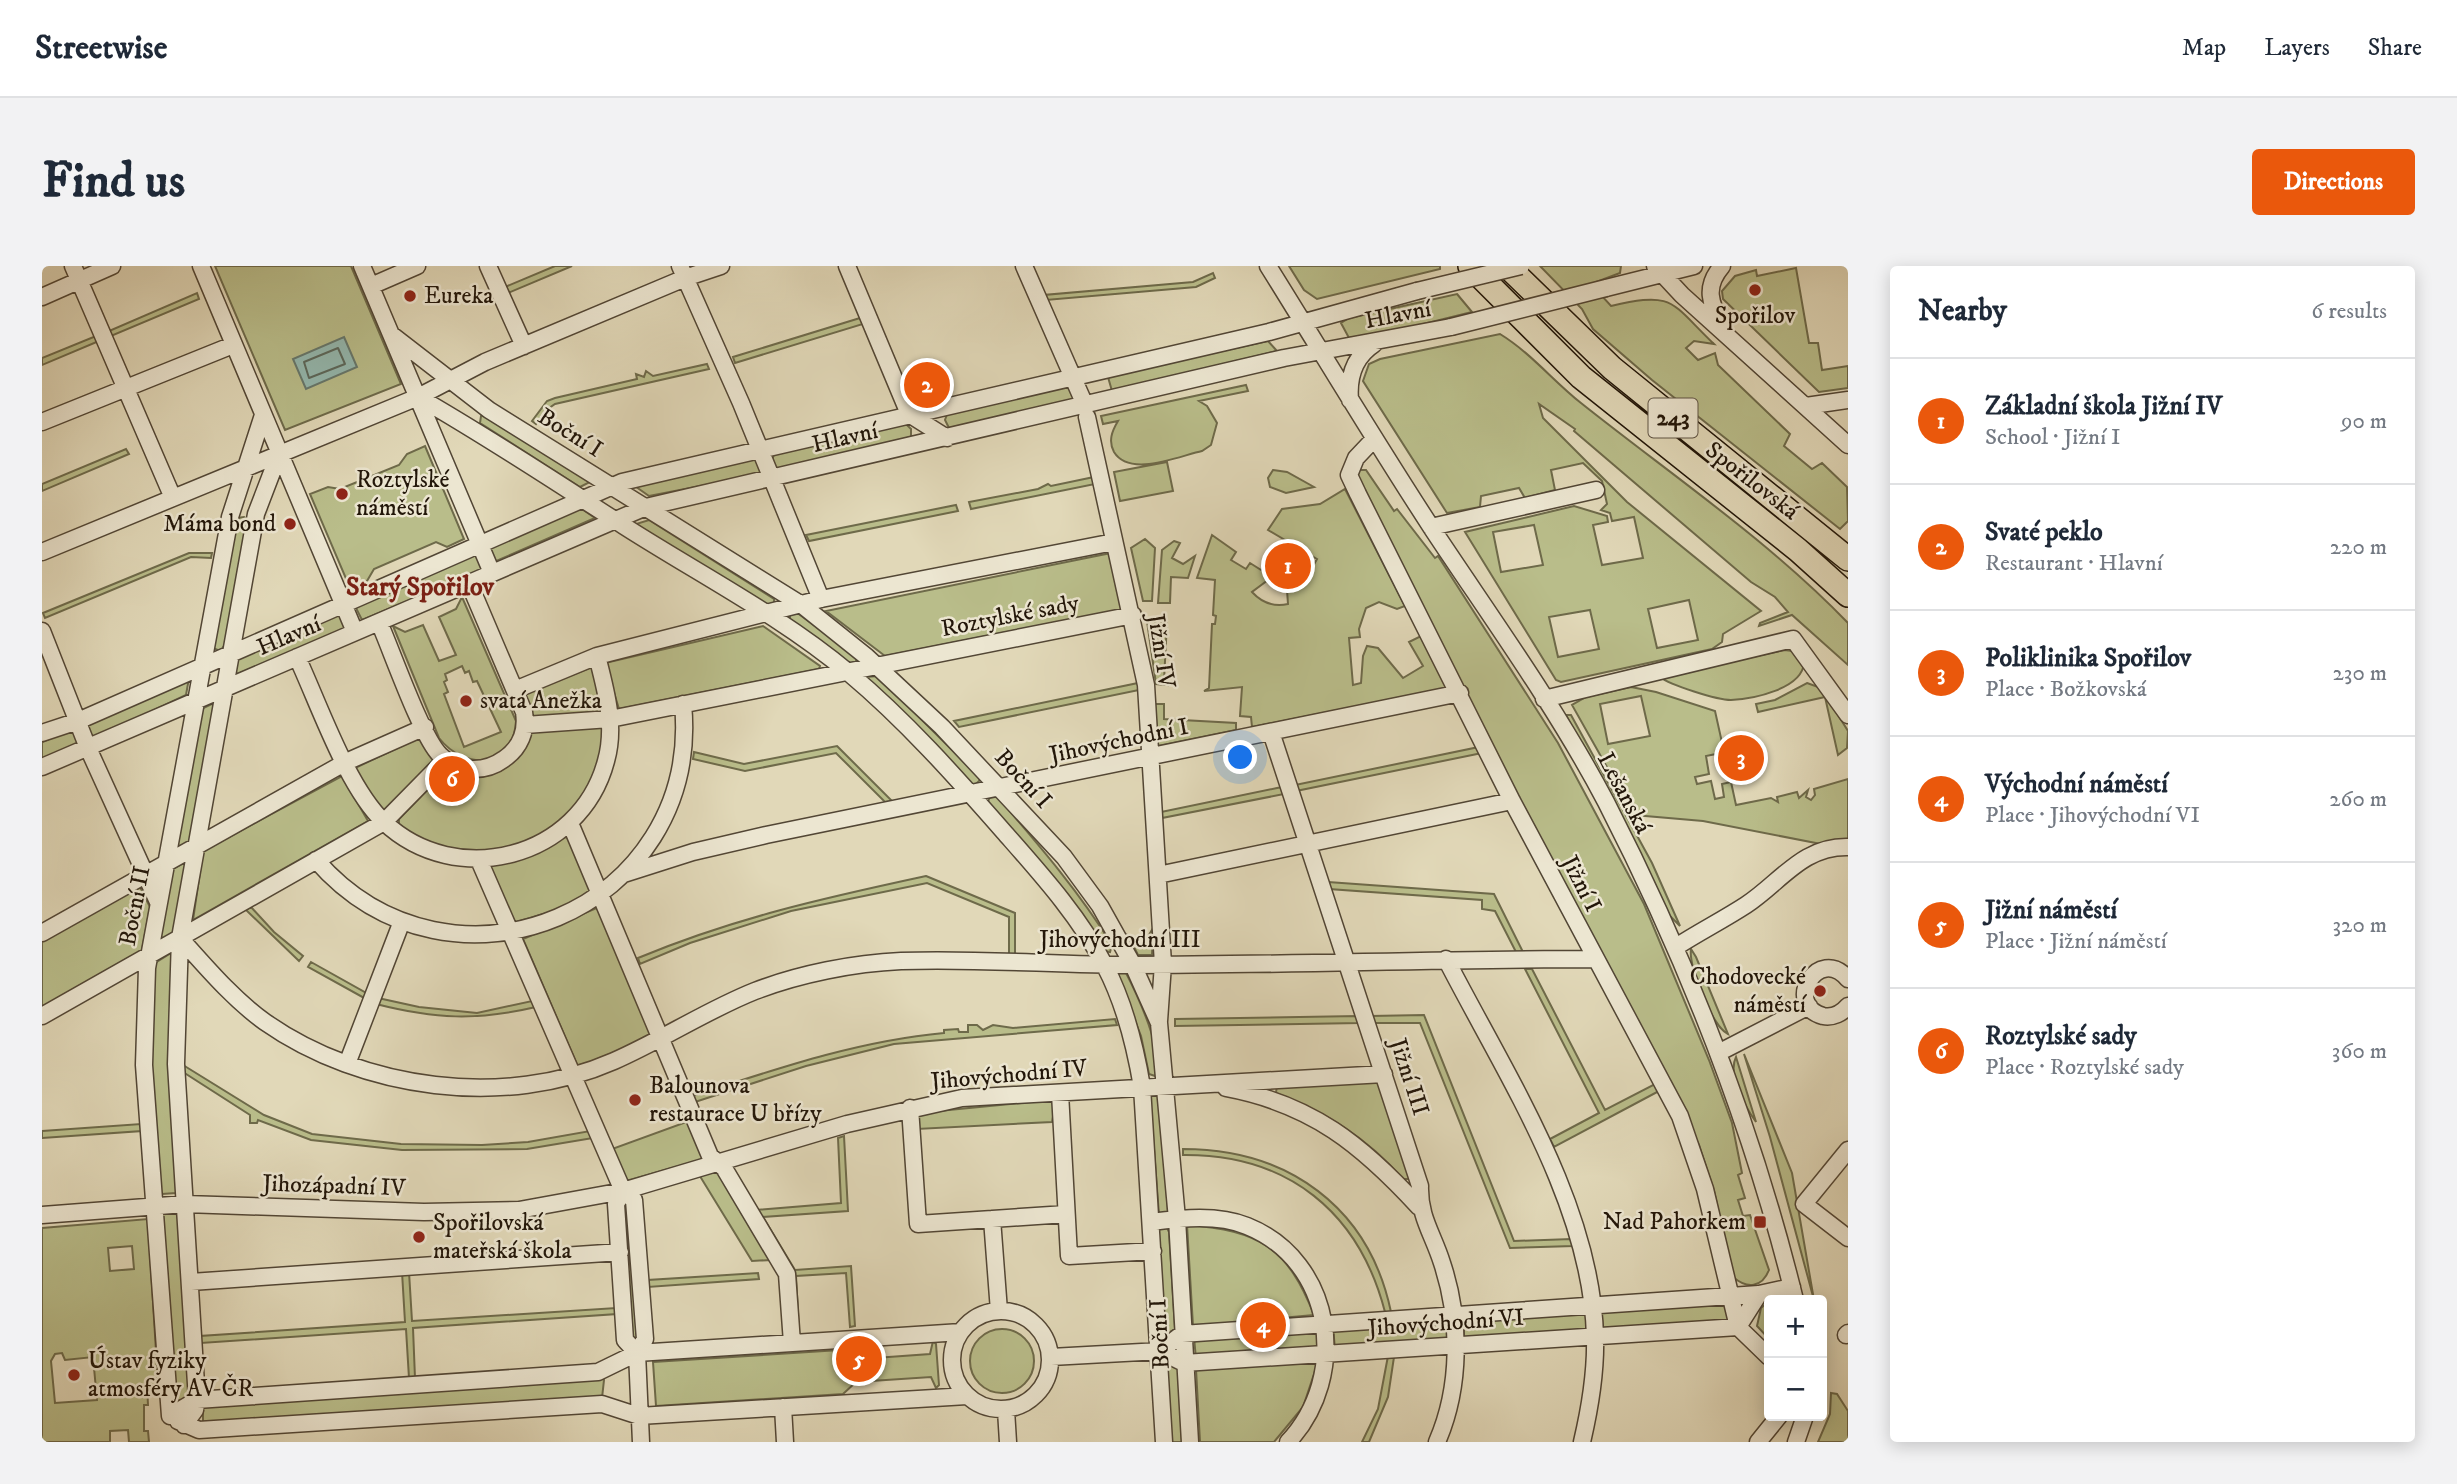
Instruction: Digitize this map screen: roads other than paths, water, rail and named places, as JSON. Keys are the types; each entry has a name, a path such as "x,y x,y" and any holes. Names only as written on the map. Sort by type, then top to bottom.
{"highway":[{"name":"Spořilovská","path":"1471,266 1581,377 1798,550 1848,595"},
{"name":"Spořilovská","path":"1507,266 1564,325 1633,386 1848,559"}],"street":[{"path":"42,297 76,273 112,266"},
{"path":"201,266 355,632"},
{"path":"362,266 492,573"},
{"path":"371,286 417,266"},
{"path":"488,266 524,346"},
{"path":"42,552 418,397 449,379 683,272 721,266"},
{"path":"847,266 909,414 947,438"},
{"name":"Jižní IV","path":"1024,266 1086,411 1114,542 1133,615 1146,685 1148,757 1163,964 1158,1023"},
{"name":"Lešanská","path":"1268,266 1374,439 1544,699 1605,800 1676,947 1718,1053 1793,1294"},
{"name":"Hlavní","path":"42,733 78,721 611,485 1302,322 1521,266"},
{"name":"Hlavní","path":"42,767 646,507 947,438 1086,411 1320,352 1451,327 1606,288 1659,270 1694,266"},
{"path":"1723,266 1710,285 1710,299 1729,336"},
{"path":"1659,270 1848,445"},
{"path":"683,272 760,449 821,599"},
{"path":"76,273 173,498"},
{"path":"392,335 449,379"},
{"path":"1351,402 1349,384 1354,366 1376,343"},
{"path":"42,422 233,345"},
{"name":"Boční I","path":"449,379 489,410 802,605 878,666 1002,789 1071,866 1100,906 1133,965 1158,1023 1177,1219 1190,1442"},
{"name":"Boční I","path":"418,397 766,614 848,672 910,729 971,794 1040,872 1077,922 1105,965 1135,1043 1142,1087 1164,1442"},
{"path":"1806,406 1848,400"},
{"name":"Boční II","path":"177,1421 153,1207 144,1065 148,956 230,517 263,415"},
{"name":"Jižní I","path":"1374,439 1356,458 1349,475 1370,522 1460,694 1512,801 1680,1116 1705,1189 1738,1327"},
{"name":"Boční II","path":"197,1400 176,1064 180,938 199,845 256,514 279,454"},
{"path":"1431,527 1596,490"},
{"path":"515,690 597,656 821,599 1114,542"},
{"path":"379,622 433,746 445,760 466,769 497,764 517,746 525,725 524,712 469,583"},
{"name":"Roztylské sady","path":"525,725 610,719 1133,615"},
{"path":"42,631 88,748 158,902"},
{"path":"1544,699 1793,639 1848,715"},
{"path":"297,657 362,794 384,822 406,840 435,853 479,860 524,852 543,843 570,823 600,780 608,751 610,719 597,656"},
{"name":"Jihovýchodní I","path":"624,874 693,852 766,835 1460,694"},
{"path":"316,860 359,899 402,921 443,933 469,935 510,932 559,918 600,894 624,874 659,828 676,788 683,752 683,704"},
{"path":"42,933 346,762 425,727"},
{"name":"Jižní III","path":"1271,732 1420,1186 1419,1207 1442,1264 1453,1315 1456,1345 1448,1417 1437,1442"},
{"path":"42,1016 384,822 445,760"},
{"path":"1158,875 1512,801"},
{"path":"570,823 710,1156 724,1168 787,1274 792,1343"},
{"path":"1676,947 1747,904 1800,860 1822,850 1848,847"},
{"path":"479,860 623,1191 635,1200 645,1339 637,1353 641,1442"},
{"path":"346,1063 402,921"},
{"name":"Jihovýchodní III","path":"180,938 223,985 266,1022 346,1063 387,1076 450,1086 510,1087 573,1076 611,1062 755,992 820,973 898,961 1133,965 1345,960 1595,960"},
{"path":"1446,959 1544,1148 1571,1214 1585,1261 1595,1336 1591,1402 1582,1442"},
{"path":"1848,979 1830,969 1816,972 1806,984 1805,999 1809,1006 1822,1015 1830,1016 1848,1006"},
{"path":"1718,1053 1809,1006"},
{"name":"Jihovýchodní IV","path":"623,1191 910,1108 962,1098 1166,1084 1384,1074"},
{"name":"Jihovýchodní IV","path":"1202,1083 1243,1091 1289,1106 1334,1128 1379,1163 1419,1207"},
{"path":"1060,1093 1069,1255 1153,1251"},
{"path":"910,1108 918,1224 1066,1214"},
{"path":"1848,1150 1804,1204 1848,1238"},
{"path":"623,1191 616,1204 625,1340 637,1353"},
{"name":"Jihozápadní IV","path":"42,1215 185,1204 424,1212 519,1210 623,1191"},
{"path":"992,1219 999,1311"},
{"path":"1151,1222 1177,1219 1225,1220 1245,1225 1281,1246 1307,1275 1316,1293 1325,1324 1326,1354 1319,1392 1302,1424 1288,1442"},
{"path":"191,1282 620,1252"},
{"path":"1759,1294 1738,1327 1764,1352"},
{"name":"Jihovýchodní VI","path":"1182,1334 1759,1294 1793,1294"},
{"path":"967,1396 956,1378 952,1358 961,1332 971,1321 999,1311 1028,1319 1058,1357"},
{"name":"Jihovýchodní VI","path":"1184,1363 1738,1327"},
{"path":"177,1421 195,1410 197,1400 598,1372 637,1353 961,1332"},
{"path":"1160,1351 1182,1334"},
{"path":"1058,1357 1160,1351 1184,1363"},
{"path":"177,1421 199,1430 602,1404 639,1416 967,1396 992,1409 1006,1410 1021,1406 1039,1392 1058,1357"},
{"path":"783,1407 785,1442"},
{"path":"1006,1410 1008,1442"},
{"path":"1758,1442 1775,1421"},
{"path":"1796,1442 1803,1421"}],"water":[{"path":"344,337 357,367 306,389 293,359"}],"place":[{"name":"Spořilov","path":"1755,290"},
{"name":"Eureka","path":"410,296"},
{"name":"Svaté peklo","path":"927,385"},
{"name":"Roztylské náměstí","path":"342,494"},
{"name":"Máma bond","path":"290,524"},
{"name":"Základní škola Jižní IV","path":"1288,566"},
{"name":"svatá Anežka","path":"466,701"},
{"name":"Poliklinika Spořilov","path":"1741,758"},
{"name":"Roztylské sady","path":"452,779"},
{"name":"Chodovecké náměstí","path":"1820,991"},
{"name":"Balounova restaurace U břízy","path":"635,1100"},
{"name":"Nad Pahorkem","path":"1760,1222"},
{"name":"Spořilovská mateřská škola","path":"419,1237"},
{"name":"Východní náměstí","path":"1263,1325"},
{"name":"Jižní náměstí","path":"859,1359"},
{"name":"Ústav fyziky atmosféry AV ČR","path":"74,1375"}],"district":[{"name":"Starý Spořilov","path":"420,587"}]}
